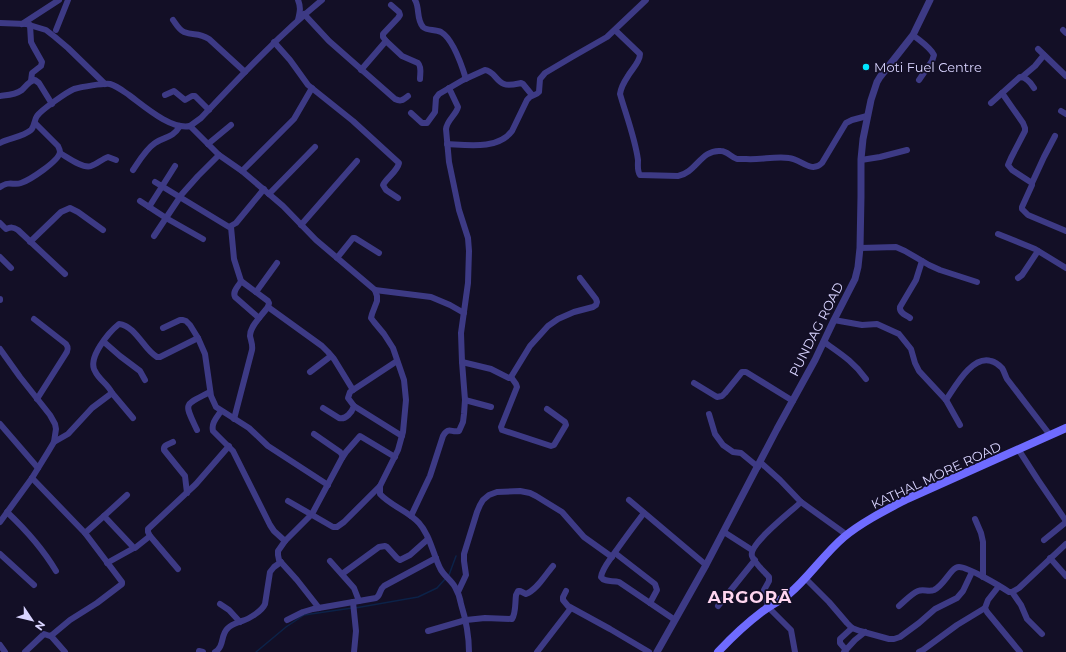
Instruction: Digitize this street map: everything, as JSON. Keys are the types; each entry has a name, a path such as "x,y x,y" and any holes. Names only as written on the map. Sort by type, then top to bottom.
{"main road":[{"name":"KATHAL MORE ROAD","path":"718,652 752,620 768,607 788,595 830,550 847,535 886,510 907,499 1066,428"}],"street":[{"path":"22,24 59,0"},
{"path":"56,30 68,0"},
{"path":"298,0 300,10 298,21"},
{"path":"0,143 23,134 32,128 40,112 70,92 76,89 105,84 110,84 120,88 168,121 180,126 190,126 209,110 274,42 304,14 322,0"},
{"path":"415,0 418,5 420,23 425,28 445,35 458,58 466,79"},
{"path":"447,144 490,144 509,135 527,100 532,95 539,92 540,79 545,73 602,40 615,30 646,0"},
{"name":"PUNDAG ROAD","path":"657,652 724,532 824,342 855,279 860,248 861,160 867,116 874,90 880,77 913,35 930,0"},
{"path":"391,5 399,12 400,15 383,34 383,37 402,56 420,65 420,79"},
{"path":"304,14 329,41 395,99 398,101 403,100 408,96"},
{"path":"173,20 186,33 199,34 209,39 245,72"},
{"path":"0,23 30,25 46,30 105,84"},
{"path":"0,96 17,94 31,81 32,74 41,66 42,62 31,42 30,25"},
{"path":"615,30 640,54 637,63 622,86 620,94 636,151 638,173 641,176 682,176 689,172 706,154 718,151 723,151 739,159 758,160 785,157 792,158 808,166 815,167 822,163 846,123 867,116"},
{"path":"913,35 929,48 934,55 932,61 919,80"},
{"path":"361,70 386,41"},
{"path":"274,42 312,88 353,121 399,163 397,168 383,185 386,190 398,198"},
{"path":"1038,49 1066,76"},
{"path":"991,103 1002,92 1035,66 1044,55"},
{"path":"410,113 422,123 427,123 435,112 437,96 449,88 485,70 492,72 503,84 523,84 532,95"},
{"path":"1022,77 1030,81 1034,88"},
{"path":"31,81 35,80 38,82 52,104"},
{"path":"242,171 294,119 312,88"},
{"path":"411,516 430,476 443,436 446,431 449,430 459,431 463,422 465,400 461,333 469,278 468,244 467,234 459,210 449,162 446,125 458,107 449,88"},
{"path":"165,95 174,91 185,100 195,96 209,110"},
{"path":"1002,92 1025,128 1025,131 1008,165 1012,170 1032,183"},
{"path":"35,123 56,142 60,153 83,166 91,166 108,157 116,160"},
{"path":"208,144 231,124"},
{"path":"133,170 151,146 174,134 180,126"},
{"path":"190,126 219,155 242,171 283,206 316,240 375,290 377,301 372,318 389,340 404,380 406,400 402,436 395,457 380,486 337,528 288,501"},
{"path":"1055,136 1022,207 1023,211 1028,215 1066,232"},
{"path":"231,227 266,192 315,148"},
{"path":"861,160 886,156 907,150"},
{"path":"0,187 6,183 17,184 25,181 48,166 60,153"},
{"path":"154,236 180,197 219,155"},
{"path":"301,225 358,161"},
{"path":"149,207 175,166"},
{"path":"155,182 225,225 231,227"},
{"path":"140,201 203,239"},
{"path":"30,242 61,212 70,208 103,230"},
{"path":"0,223 3,231 14,227 65,274"},
{"path":"231,227 234,259 241,281 269,303 268,307 251,331 250,336 253,346 234,419"},
{"path":"998,234 1038,251 1066,268"},
{"path":"337,258 353,238 379,253"},
{"path":"860,248 896,247 940,270 978,282"},
{"path":"1018,278 1022,275 1038,251"},
{"path":"0,256 11,268"},
{"path":"910,318 901,312 900,307 916,280 922,261"},
{"path":"256,292 277,263"},
{"path":"511,377 530,346 548,326 558,319 574,312 596,305 596,299 580,278"},
{"path":"241,281 234,292 234,295 259,318"},
{"path":"375,290 431,297 464,313"},
{"path":"268,307 322,346 331,356 353,390"},
{"path":"34,319 68,346 68,350 37,399"},
{"path":"163,328 180,320 186,321 198,338 205,354 210,392 216,407 249,428 268,446 328,485"},
{"path":"834,320 862,325 877,324 899,334 910,349 920,373 946,400 960,425"},
{"path":"133,418 112,394 108,386 97,375 93,366 96,352 117,325 123,324 137,335 155,357 160,357 198,338"},
{"path":"104,342 140,371 145,380"},
{"path":"824,342 853,363 866,379"},
{"path":"0,348 20,377 50,414 56,429 54,442 32,478 0,522"},
{"path":"310,372 331,356"},
{"path":"946,400 966,371 971,367 985,360 996,363 1002,369 1007,379 1050,435"},
{"path":"397,361 353,390 349,394 348,398 354,406 402,436"},
{"path":"462,362 491,369 509,378 511,377 517,386 503,419 501,427 502,430 553,446 566,425 565,422 547,409"},
{"path":"694,383 717,397 722,396 742,372 746,372 793,401"},
{"path":"196,430 187,407 191,402 210,392"},
{"path":"54,442 68,434 92,408 112,394"},
{"path":"465,400 491,406"},
{"path":"323,408 342,419 348,416 354,406"},
{"path":"221,411 213,424 213,431 233,451 270,525 285,541"},
{"path":"709,414 716,434 723,445 732,452 741,453 759,464 780,480 801,502 847,535"},
{"path":"0,424 38,468"},
{"path":"314,434 340,452 343,456 342,458"},
{"path":"318,608 278,558 278,552 285,541 312,514 342,458 360,436 395,457"},
{"path":"173,442 166,445 164,450 185,476 187,493"},
{"path":"178,568 148,532 151,526 196,484 229,446"},
{"path":"1018,450 1066,521 1044,540"},
{"path":"32,478 86,533 122,582 121,585 81,614 70,620 51,636"},
{"path":"380,486 380,494 421,525 440,569 456,589 469,634 469,652"},
{"path":"456,589 466,575 463,557 476,512 483,500 489,495 497,492 520,491 536,496 565,514 584,537 655,584 657,590 650,603"},
{"path":"86,533 127,494"},
{"path":"629,500 706,565"},
{"path":"795,652 791,630 768,607 764,590 770,579 751,555 752,550 761,538 801,502"},
{"path":"7,512 48,557 56,571"},
{"path":"1059,512 1066,514"},
{"path":"644,513 627,534 613,555 601,575 601,578 620,582 675,620"},
{"path":"104,516 134,548"},
{"path":"975,519 983,542 983,577"},
{"path":"724,532 752,550"},
{"path":"107,562 135,548 150,536"},
{"path":"342,574 379,547 387,547 400,560 410,555 428,539"},
{"path":"1012,592 1066,544"},
{"path":"0,554 34,585"},
{"path":"287,620 303,612 318,608 356,603 376,598 380,595 381,588 384,586 436,558"},
{"path":"1050,558 1066,576"},
{"path":"718,606 755,560"},
{"path":"330,561 354,588 356,603 354,652"},
{"path":"215,652 220,647 227,628 232,624 244,621 263,608 270,572 281,562"},
{"path":"428,631 466,620 486,618 512,619 514,617 517,592 520,591 526,594 530,592 541,581 552,566"},
{"path":"899,606 919,591 934,590 956,568 963,568 983,577 1008,592 1012,592 1022,605 1028,619 1042,634"},
{"path":"805,578 852,628 889,639 894,639 900,637 935,609 959,596 965,588 972,572"},
{"path":"919,652 957,625 985,608 988,600 999,586"},
{"path":"566,591 563,597 564,603 649,652"},
{"path":"220,604 230,610 240,622"},
{"path":"537,652 571,608"},
{"path":"985,608 1020,652"},
{"path":"852,628 840,639 840,643 845,651 865,632"},
{"path":"25,652 44,634 51,636 65,652"},
{"path":"0,645 5,652"}],"waterway":[{"path":"449,575 456,556"},
{"path":"355,608 418,597 437,588 446,578"},
{"path":"256,652 286,627 304,615 352,608"}],"place":[{"name":"Moti Fuel Centre","path":"866,67"}],"district":[{"name":"ARGORĀ","path":"750,597"}]}
